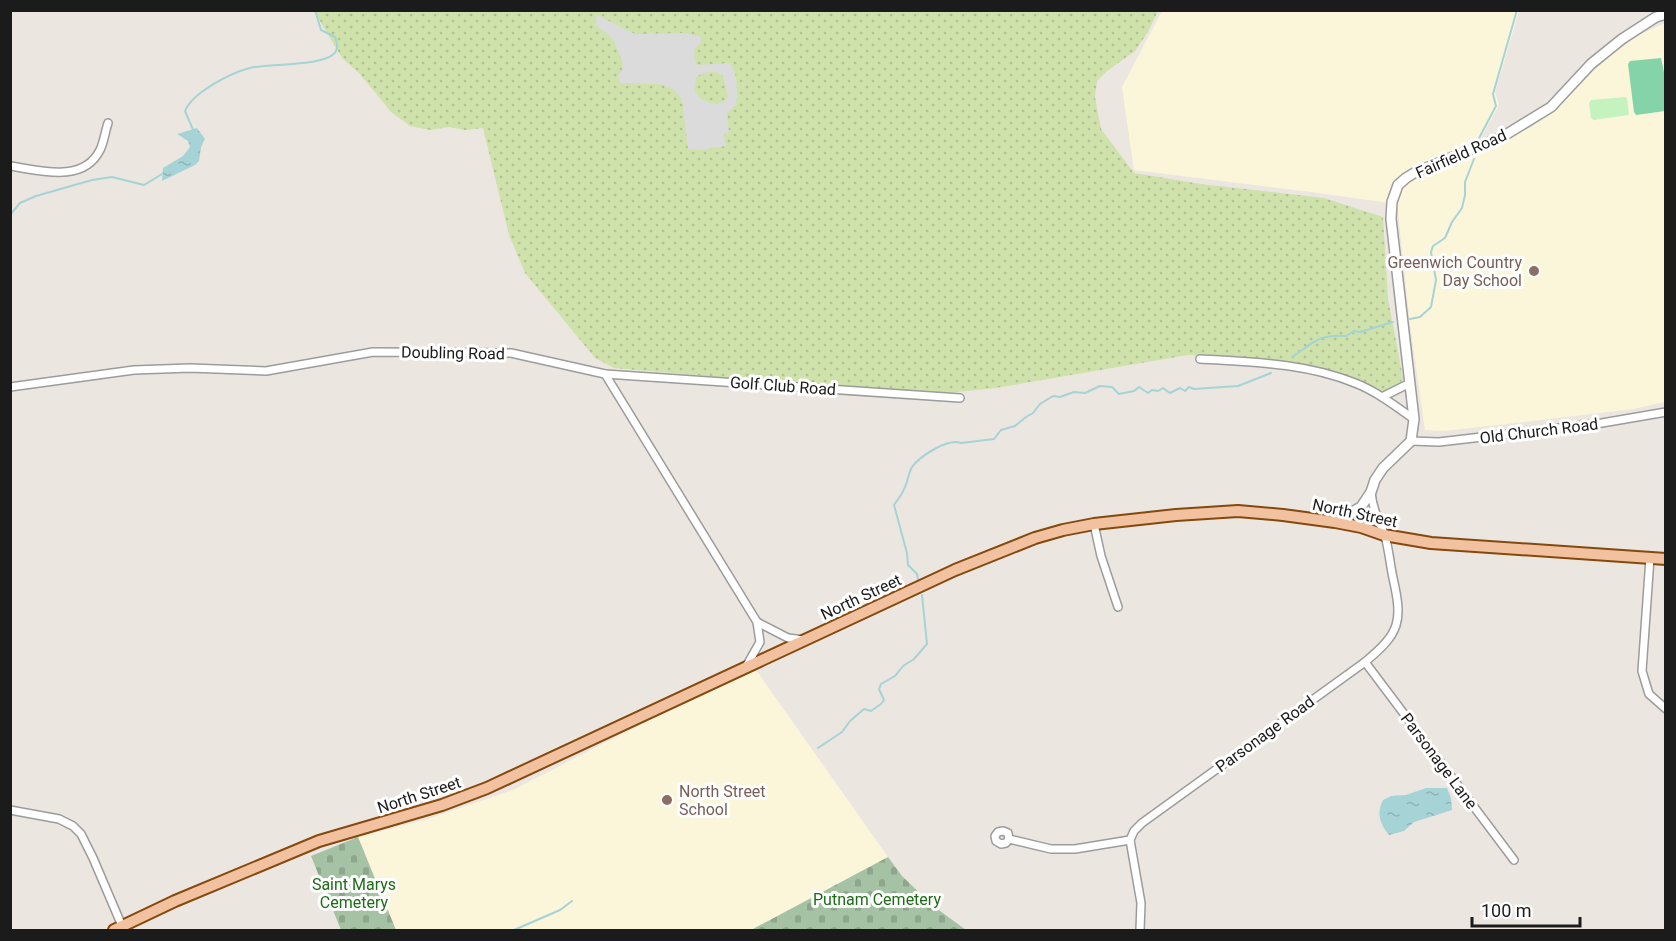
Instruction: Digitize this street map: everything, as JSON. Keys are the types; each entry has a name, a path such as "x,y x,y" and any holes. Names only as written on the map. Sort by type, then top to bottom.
{"main road":[{"name":"North Street","path":"118,928 217,883 319,841 487,788 747,665 956,570 1054,533 1094,524 1238,511 1283,514 1335,522 1384,535 1431,543 1665,559"}],"street":[{"name":"Fairfield Road","path":"1411,441 1414,419 1391,219 1392,202 1398,185 1414,173 1502,137 1551,107 1591,64 1622,39 1665,14"},
{"path":"10,166 58,173 74,171 86,165 99,151 108,123"},
{"name":"Doubling Road","path":"10,387 134,370 190,368 266,371 373,352 511,354 605,374"},
{"path":"1200,358 1270,363 1320,372 1355,383 1382,397 1414,419"},
{"path":"605,374 757,622 760,642 747,665"},
{"name":"Golf Club Road","path":"605,374 960,398"},
{"path":"1382,397 1410,383"},
{"name":"Old Church Road","path":"1411,441 1439,442 1602,423 1665,412"},
{"path":"1335,522 1361,507 1383,468 1411,441"},
{"path":"1371,492 1373,511 1384,535"},
{"path":"1094,524 1101,556 1118,607"},
{"name":"Parsonage Road","path":"1131,840 1134,831 1142,823 1385,646 1395,630 1399,613 1384,535"},
{"path":"1650,558 1642,670 1649,694 1665,709"},
{"path":"757,622 788,638 804,640"},
{"name":"Parsonage Lane","path":"1365,662 1514,860"},
{"path":"10,810 59,819 73,826 81,834 93,858 118,928"},
{"path":"1009,839 1051,849 1075,849 1131,840 1141,903 1140,930"}],"shaded area":[{"name":"Greenwich Country Day School","path":"1162,11 1519,11 1495,92 1499,105 1482,136 1479,154 1531,127 1553,112 1609,56 1639,35 1665,23 1665,402 1633,409 1524,422 1444,431 1425,430 1410,324 1397,204 1134,170 1122,87"},
{"path":"597,15 635,34 688,33 701,37 701,42 694,49 697,65 731,63 736,77 737,96 736,104 727,113 729,133 724,134 726,146 699,150 688,149 682,99 672,88 660,84 620,83 618,75 623,64 614,41 595,25","holes":["717,72 723,76 728,97 717,104 701,99 694,90 696,78 701,74"]},
{"name":"North Street School","path":"756,670 888,857 751,930 396,930 358,837 425,820 513,790 686,701"}],"green space":[{"path":"314,11 1158,11 1135,51 1097,81 1095,97 1101,129 1134,173 1201,184 1324,198 1383,217 1388,299 1403,378 1397,389 1380,393 1272,360 1188,355 996,388 928,395 614,368 595,358 525,273 509,235 483,128 465,130 449,127 430,130 410,126 391,112 359,73 342,58"},
{"path":"1661,58 1665,77 1665,111 1636,115 1628,64 1630,61"},
{"path":"1625,97 1629,115 1594,120 1591,118 1589,103 1591,100"},
{"name":"Saint Marys Cemetery","path":"358,837 396,930 341,930 311,856"},
{"name":"Putnam Cemetery","path":"888,857 902,876 932,905 966,930 751,930"}],"water":[{"path":"197,128 205,139 199,161 162,181 163,168 183,156 190,147 188,141 177,134"},
{"path":"1426,788 1447,788 1452,810 1414,822 1404,831 1389,835 1380,818 1383,800"}],"waterway":[{"path":"194,132 185,111 189,104 203,91 232,74 258,66 322,60 336,51 335,37 321,30 315,10"},
{"path":"1477,142 1496,106 1493,94 1517,10"},
{"path":"1410,319 1420,317 1431,307 1436,280 1431,252 1433,246 1445,238 1462,208 1465,182 1474,159"},
{"path":"10,215 20,203 36,196 92,180 112,177 144,185 162,174"},
{"path":"1292,357 1323,338 1346,336 1354,331 1360,332 1393,322"},
{"path":"918,579 917,574 908,565 894,505 903,491 912,467 935,449 949,443 994,439 1001,430 1015,426 1053,396 1060,397 1074,392 1085,393 1100,386 1112,387 1119,394 1134,391 1139,387 1148,393 1163,388 1170,393 1180,388 1185,391 1189,387 1194,389 1238,386 1271,373"},
{"path":"818,748 842,732 850,721 864,709 871,711 881,704 884,700 879,689 881,684 895,676 927,644 922,595"},
{"path":"514,930 560,910 572,901"}],"place":[{"name":"Greenwich Country Day School","path":"1534,271"},
{"name":"North Street School","path":"667,800"}]}
